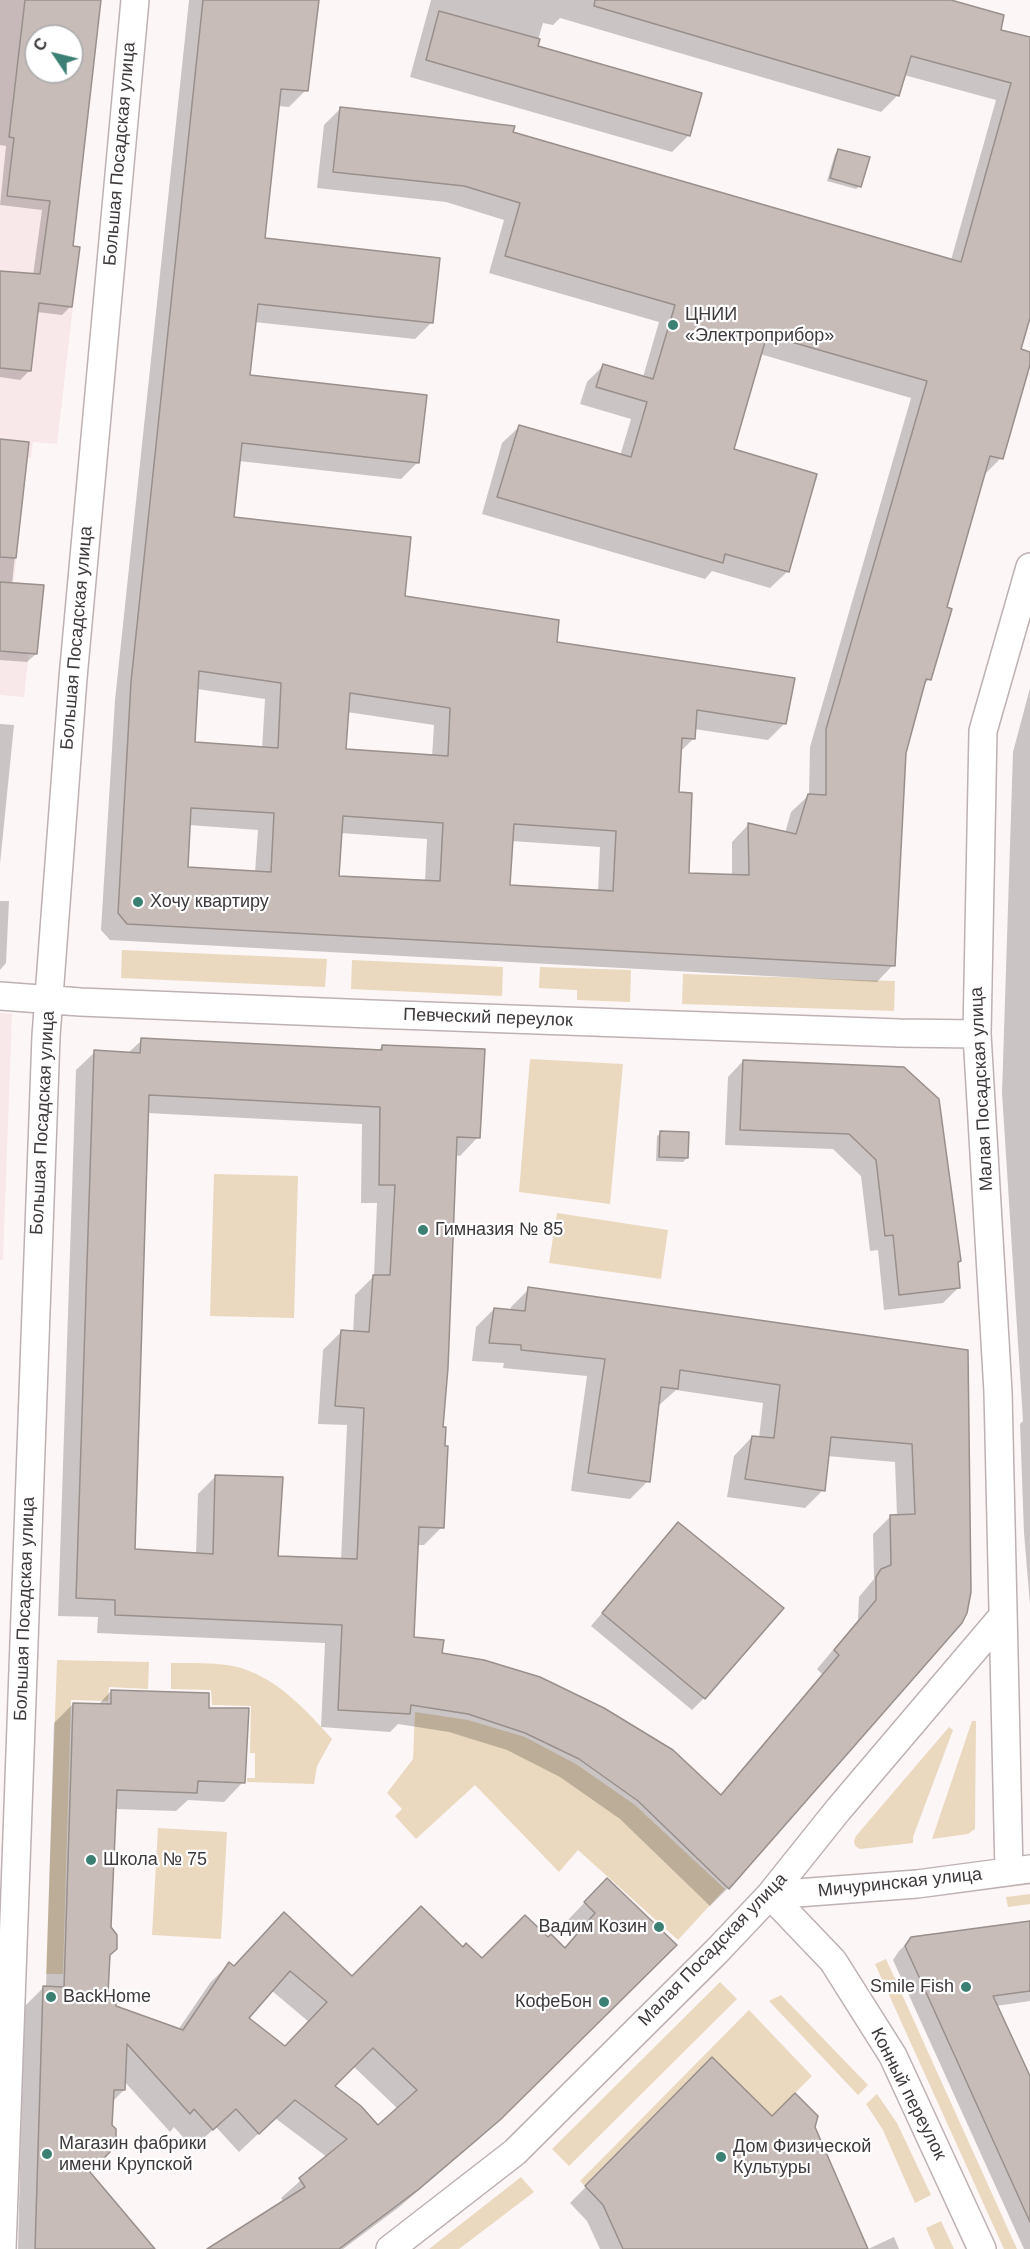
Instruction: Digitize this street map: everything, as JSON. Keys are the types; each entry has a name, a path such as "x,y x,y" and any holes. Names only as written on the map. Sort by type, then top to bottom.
{"street":[{"name":"Большая Посадская улица","path":"2,2249 12,1649 42,1116 72,690 135,0"},
{"name":"Малая Посадская улица","path":"1019,1870 1002,1617 998,1392 976,1034 983,731 1030,567"},
{"name":"Певческий переулок","path":"0,996 647,1024 976,1034"},
{"name":"Малая Посадская улица","path":"390,2249 515,2152 770,1895 838,1810 1002,1617"},
{"name":"Мичуринская улица","path":"770,1895 917,1884 1019,1870"},
{"name":"Конный переулок","path":"770,1895 833,1961 893,2056 982,2249"}],"shaded area":[{"path":"0,0 101,0 73,245 80,247 57,444 33,442 31,458 27,458 14,582 44,585 37,654 29,654 24,697 0,695"},
{"path":"122,950 327,959 325,987 121,978"},
{"path":"352,960 503,967 502,996 351,989"},
{"path":"540,967 631,970 630,1002 577,1000 577,990 539,988"},
{"path":"683,974 895,981 894,1011 682,1004"},
{"path":"0,1013 12,1014 3,1260 0,1260"},
{"path":"530,1059 623,1064 610,1204 519,1192"},
{"path":"214,1174 298,1176 294,1318 210,1316"},
{"path":"557,1213 668,1230 661,1279 549,1263"},
{"path":"57,1660 149,1662 148,1689 109,1687 108,1701 71,1700 63,1974 46,1974"},
{"path":"171,1663 216,1664 241,1668 268,1680 291,1697 332,1739 317,1766 314,1784 247,1782 247,1778 255,1778 255,1753 250,1753 251,1706 212,1705 211,1690 171,1689"},
{"path":"415,1712 468,1720 525,1737 576,1764 635,1805 725,1889 678,1940 578,1850 559,1872 475,1785 416,1839 395,1816 402,1809 387,1793 413,1759"},
{"path":"972,1721 976,1721 975,1829 968,1834 932,1839"},
{"path":"949,1727 953,1730 913,1837 913,1843 860,1849 855,1846 856,1836"},
{"path":"158,1828 227,1832 221,1939 152,1935"},
{"path":"1030,1894 1030,1904 1008,1907 1006,1897"},
{"path":"886,1959 1017,2249 1004,2249 875,1964"},
{"path":"720,1982 737,1999 569,2166 552,2149"},
{"path":"781,1995 868,2085 858,2095 769,2001"},
{"path":"749,2010 812,2076 772,2116 712,2057 585,2186 580,2181"},
{"path":"877,2094 897,2123 931,2195 915,2203 883,2130 866,2104"},
{"path":"521,2177 534,2192 459,2249 429,2249"},
{"path":"941,2221 954,2249 935,2249 926,2228"}],"building":[{"path":"25,0 101,0 73,246 80,247 72,307 39,303 31,371 0,368 0,271 40,274 50,201 7,196 14,138 9,137"},
{"path":"203,0 319,0 308,91 281,89 265,238 440,258 433,323 258,304 250,375 427,395 419,463 242,443 234,517 411,537 405,596 559,620 557,642 795,678 786,724 697,710 695,739 682,738 679,792 692,793 689,873 749,875 748,823 796,834 808,794 826,795 826,729 927,381 767,335 734,449 817,474 789,572 725,554 723,563 497,497 519,425 631,457 647,402 596,387 603,364 653,379 675,305 505,256 520,203 464,186 333,172 340,107 515,126 513,132 961,262 1011,83 911,56 899,96 594,6 595,0 951,0 1004,15 1001,30 1030,37 1030,318 1021,349 1030,352 1030,365 1003,459 990,456 947,607 952,609 931,680 926,679 906,753 895,966 127,924 118,913 131,682","holes":["199,671 281,683 278,748 195,742","350,693 450,708 448,756 346,749","191,808 274,813 271,872 188,867","343,816 443,823 440,881 339,876","514,824 616,831 613,891 510,885"]},
{"path":"439,11 540,39 538,46 702,93 690,136 426,60"},
{"path":"838,149 870,157 861,187 830,178"},
{"path":"0,439 29,442 16,558 0,557"},
{"path":"0,582 44,585 37,654 0,651"},
{"path":"141,1038 382,1050 382,1045 485,1049 480,1138 457,1137 448,1368 443,1427 446,1427 445,1446 448,1446 444,1528 419,1527 414,1637 444,1640 442,1653 484,1660 540,1677 604,1708 673,1750 721,1795 839,1655 834,1650 876,1600 876,1577 881,1569 891,1565 890,1515 915,1514 912,1444 831,1437 825,1491 745,1479 752,1436 774,1438 780,1385 680,1370 678,1389 661,1387 650,1482 588,1473 605,1359 521,1350 521,1345 489,1343 494,1308 525,1311 528,1287 968,1350 971,1592 967,1613 962,1623 729,1889 638,1801 579,1759 525,1733 468,1714 411,1705 410,1714 338,1710 342,1625 115,1615 115,1600 76,1598 94,1050 140,1053","holes":["149,1095 380,1107 379,1185 395,1185 390,1275 373,1275 369,1332 341,1330 335,1406 364,1408 357,1559 278,1556 283,1477 215,1475 213,1554 135,1549"]},
{"path":"743,1060 904,1067 939,1099 961,1261 958,1262 960,1288 899,1295 893,1235 885,1236 876,1160 849,1134 740,1130"},
{"path":"660,1131 689,1132 688,1158 659,1157"},
{"path":"678,1522 784,1608 705,1699 602,1613"},
{"path":"111,1690 209,1693 209,1708 249,1708 245,1783 198,1781 197,1793 117,1790 111,1927 117,1935 117,1949 110,1955 108,1994 116,1995 116,2006 183,2030 229,1962 234,1966 284,1912 352,1976 421,1906 463,1947 466,1943 482,1958 525,1915 548,1937 551,1934 565,1948 595,1913 584,1902 607,1878 677,1945 500,2120 419,2189 339,2249 207,2249 305,2187 299,2178 347,2139 295,2100 259,2134 236,2109 213,2130 194,2109 190,2114 127,2044 125,2090 114,2090 112,2125 116,2129 116,2143 110,2145 110,2152 90,2172 155,2249 35,2249 43,1986 64,1987 73,1703 111,1704","holes":["290,1971 327,2002 285,2046 249,2018","373,2048 417,2090 378,2125 361,2106 335,2086"]},
{"path":"1030,1921 1030,1991 993,1996 1030,2076 1030,2222 905,1946 911,1937"},
{"name":"Дом Физической Культуры","path":"712,2057 772,2116 795,2093 818,2116 815,2127 868,2249 623,2249 603,2205 585,2186"}],"place":[{"name":"ЦНИИ «Электроприбор»","path":"673,325"},
{"name":"Хочу квартиру","path":"138,902"},
{"name":"Гимназия № 85","path":"423,1230"},
{"name":"Школа № 75","path":"91,1860"},
{"name":"Вадим Козин","path":"659,1927"},
{"name":"Smile Fish","path":"966,1987"},
{"name":"BackHome","path":"51,1997"},
{"name":"КофеБон","path":"604,2002"},
{"name":"Магазин фабрики имени Крупской","path":"47,2154"},
{"name":"Дом Физической Культуры","path":"721,2157"}]}
